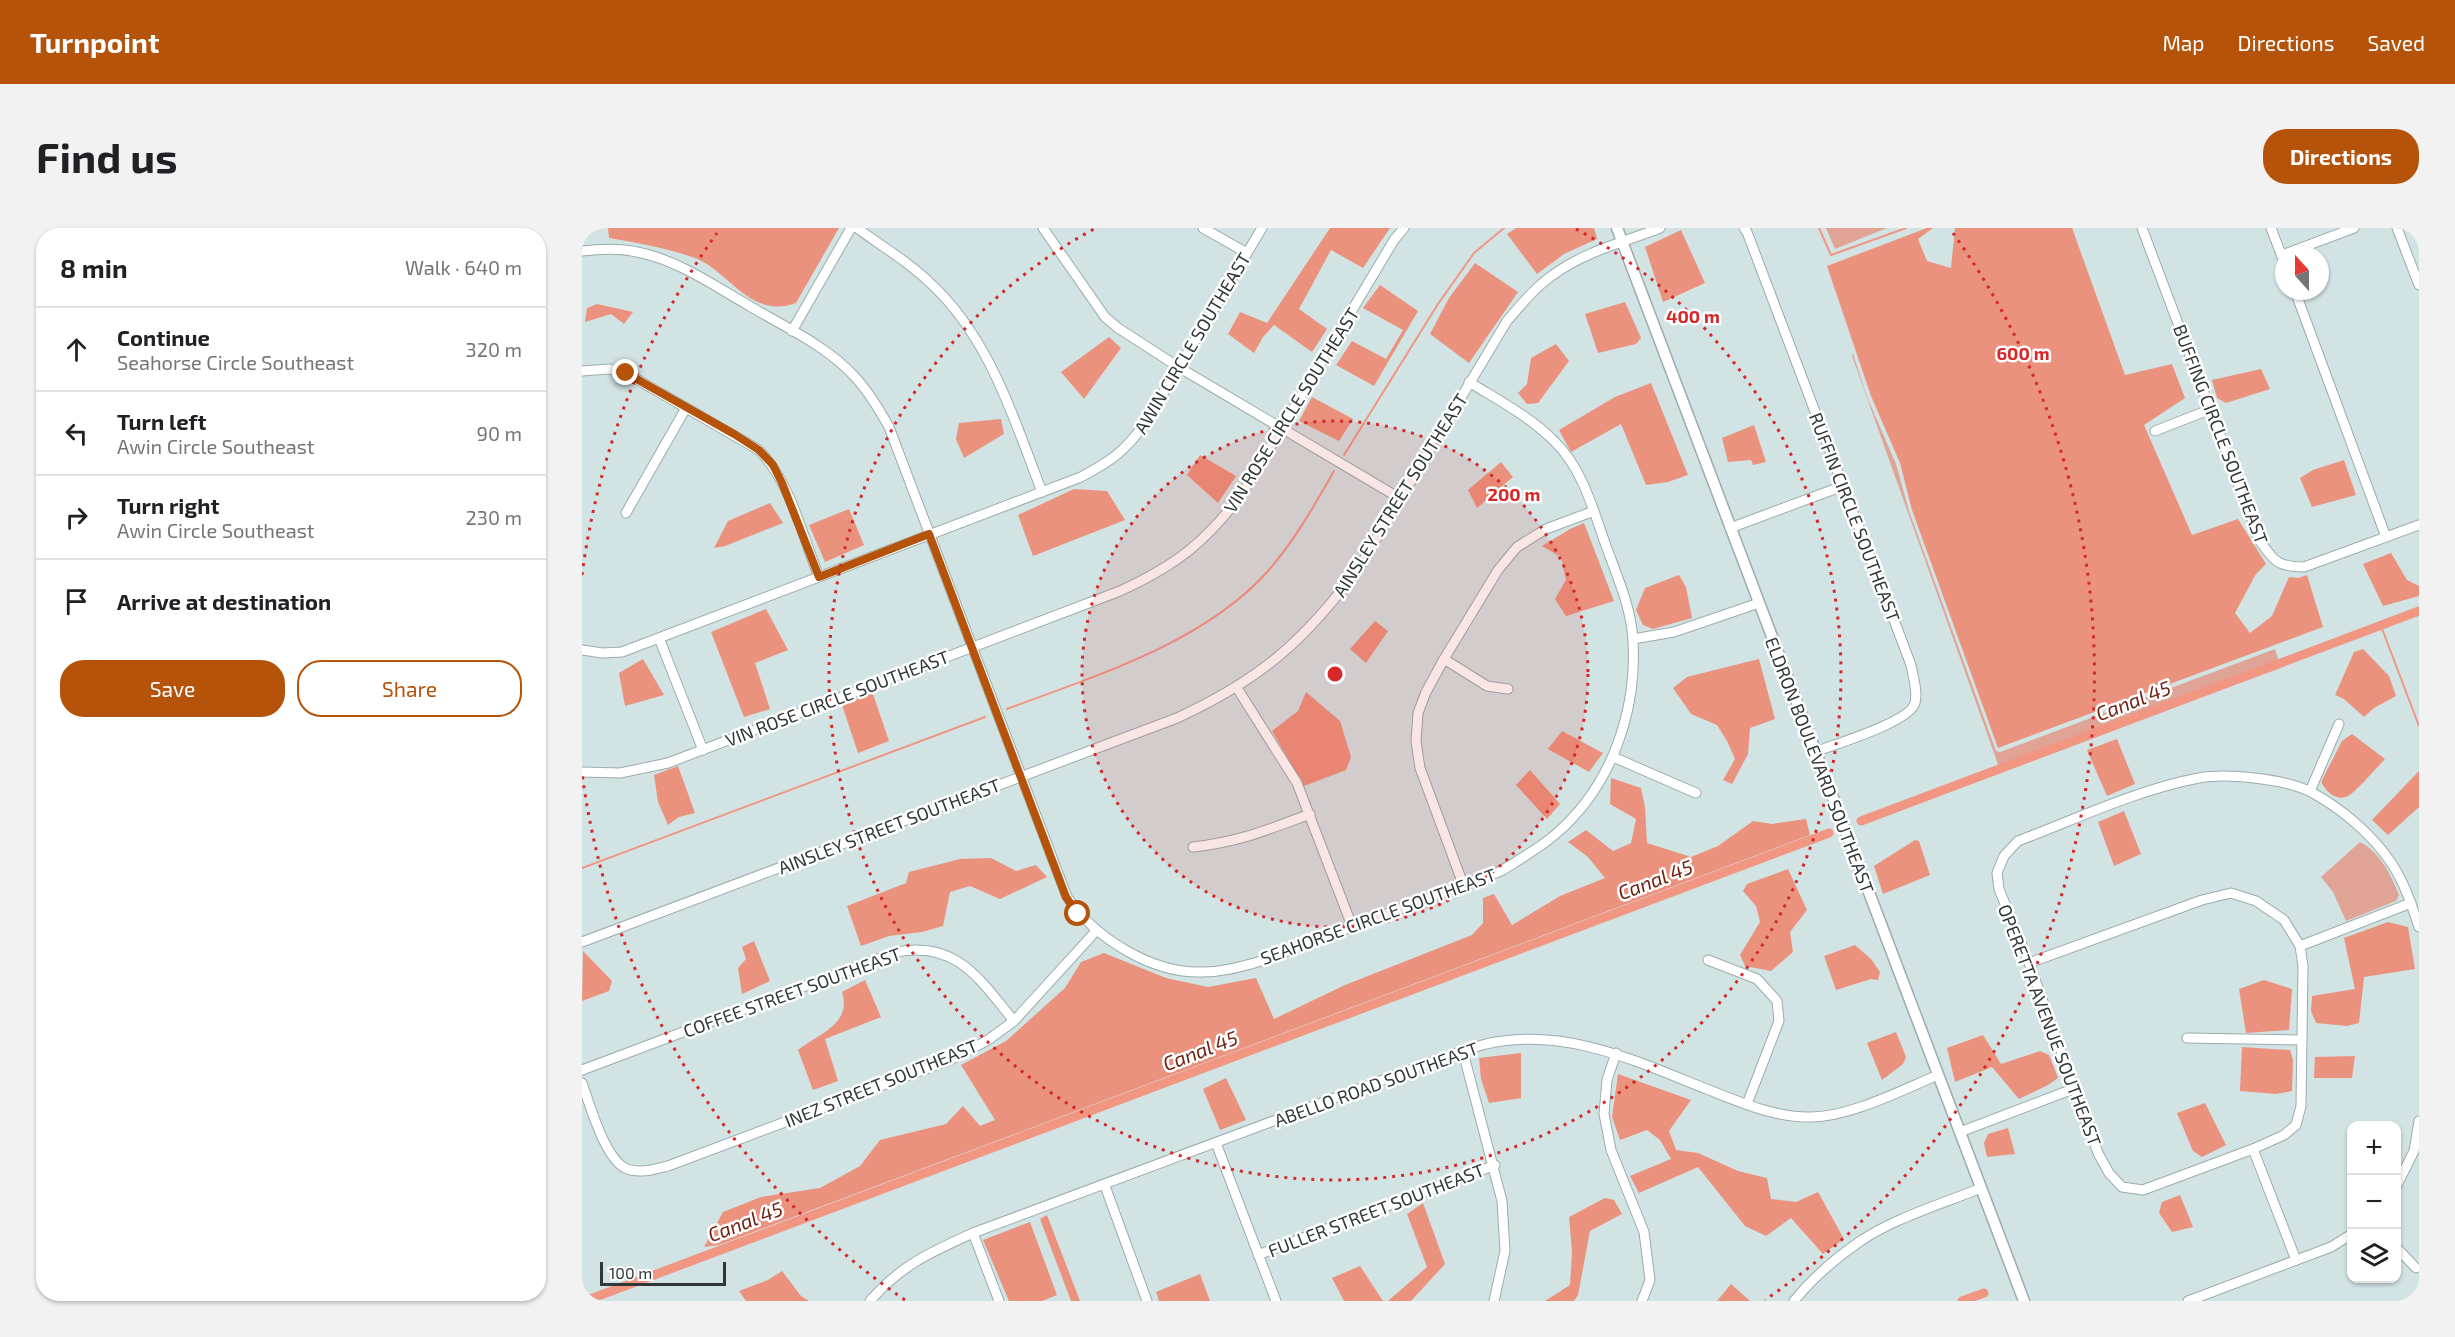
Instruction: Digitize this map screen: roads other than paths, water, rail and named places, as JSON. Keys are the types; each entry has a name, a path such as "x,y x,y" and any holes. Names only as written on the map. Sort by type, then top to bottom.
{"street":[{"path":"792,331 851,228"},
{"path":"857,228 927,279 956,310 985,354 1000,384 1042,492"},
{"path":"1043,228 1105,317 1118,328 1180,368 1401,499"},
{"path":"1203,228 1247,253"},
{"name":"AWIN CIRCLE SOUTHEAST","path":"582,650 602,653 622,652 1082,477 1109,462 1127,447 1180,368 1262,228"},
{"name":"VIN ROSE CIRCLE SOUTHEAST","path":"582,772 620,773 646,769 703,750 1120,591 1158,573 1192,549 1223,520 1244,491 1394,240 1404,228"},
{"name":"ELDRON BOULEVARD SOUTHEAST","path":"1617,228 2024,1301"},
{"path":"1622,242 1660,228"},
{"name":"RUFFIN CIRCLE SOUTHEAST","path":"1744,228 1911,665 1916,687 1915,704 1907,714 1893,722 1815,752"},
{"name":"BUFFING CIRCLE SOUTHEAST","path":"2142,228 2260,541 2272,558 2285,567 2304,567 2419,525"},
{"path":"2271,228 2278,246"},
{"path":"2313,246 2354,228"},
{"path":"2397,228 2419,285"},
{"name":"AINSLEY STREET SOUTHEAST","path":"582,942 1176,718 1237,688 1298,641 1334,603 1360,566 1507,321 1533,292 1554,274 1586,256 1622,242"},
{"path":"582,250 607,249 637,252 662,259 690,272 831,355 855,377 875,403 889,427 929,534"},
{"path":"2298,300 2386,537"},
{"path":"582,371 609,369 626,373 759,450 773,465 782,483 819,577"},
{"name":"SEAHORSE CIRCLE SOUTHEAST","path":"929,534 1066,897 1078,914 1096,931 1131,954 1158,965 1201,972 1230,970 1258,962 1501,871 1533,852 1559,831 1580,809 1613,757 1629,702 1633,639 1626,604 1594,511 1573,465 1556,442 1528,419 1469,382"},
{"path":"626,513 686,408"},
{"path":"2155,431 2211,409"},
{"path":"1730,528 1843,486"},
{"path":"1463,885 1420,768 1416,741 1418,713 1426,692 1444,659 1498,570 1516,547 1546,529 1594,511"},
{"path":"1633,639 1674,632 1760,603"},
{"path":"659,638 703,750"},
{"path":"1444,659 1487,686 1508,689"},
{"path":"1237,688 1297,783 1352,926"},
{"path":"2339,724 2310,791 2357,824 2392,864 2419,927"},
{"path":"1613,757 1696,793"},
{"name":"OPERETTA AVENUE SOUTHEAST","path":"2253,1149 2143,1190 2122,1187 2109,1173 2073,1089 2030,963 1999,889 1997,873 2004,856 2018,841 2161,787 2200,778 2230,775 2271,781 2310,791"},
{"path":"1193,847 1248,838 1310,814"},
{"path":"2030,963 2202,900 2231,893 2256,901 2284,920 2300,946 2303,966 2301,1106 2296,1125 2284,1135 2253,1149 2296,1260"},
{"path":"2300,946 2410,903"},
{"name":"INEZ STREET SOUTHEAST","path":"582,1083 608,1150 618,1164 627,1169 642,1172 668,1166 952,1059 988,1040 1014,1021 1096,931"},
{"name":"COFFEE STREET SOUTHEAST","path":"582,1070 896,952 915,948 936,950 956,959 974,973 1014,1021"},
{"path":"1708,960 1757,980 1777,1001 1779,1021 1746,1104"},
{"path":"2187,1038 2302,1040"},
{"name":"ABELLO ROAD SOUTHEAST","path":"870,1301 900,1270 973,1233 1487,1044 1533,1040 1577,1043 1616,1053 1781,1116 1812,1118 1840,1114 1938,1075"},
{"path":"1463,1052 1503,1201 1505,1251 1494,1301"},
{"path":"1616,1053 1607,1080 1604,1114 1611,1150 1644,1232 1650,1280 1642,1301"},
{"path":"1960,1132 2073,1089"},
{"path":"2401,1179 2414,1151 2419,1121"},
{"path":"1216,1143 1276,1301"},
{"name":"FULLER STREET SOUTHEAST","path":"1258,1255 1494,1165"},
{"path":"1105,1186 1148,1301"},
{"path":"1794,1301 1805,1288 1859,1242 1912,1215 1981,1188"},
{"path":"973,1233 999,1301"},
{"path":"2188,1301 2331,1247 2347,1237"},
{"path":"2401,1251 2416,1268"}],"waterway":[{"path":"1344,455 1438,304 1474,253 1504,228"},
{"path":"1819,228 1831,255 1906,228"},
{"path":"1007,709 1146,655 1213,618 1242,596 1278,559 1304,522 1334,471"},
{"name":"Canal 45","path":"1861,821 2419,611"},
{"path":"2381,626 2419,726"},
{"path":"582,868 985,717"},
{"name":"Canal 45","path":"585,1301 1829,833"},
{"path":"1962,1301 1984,1293"}]}
